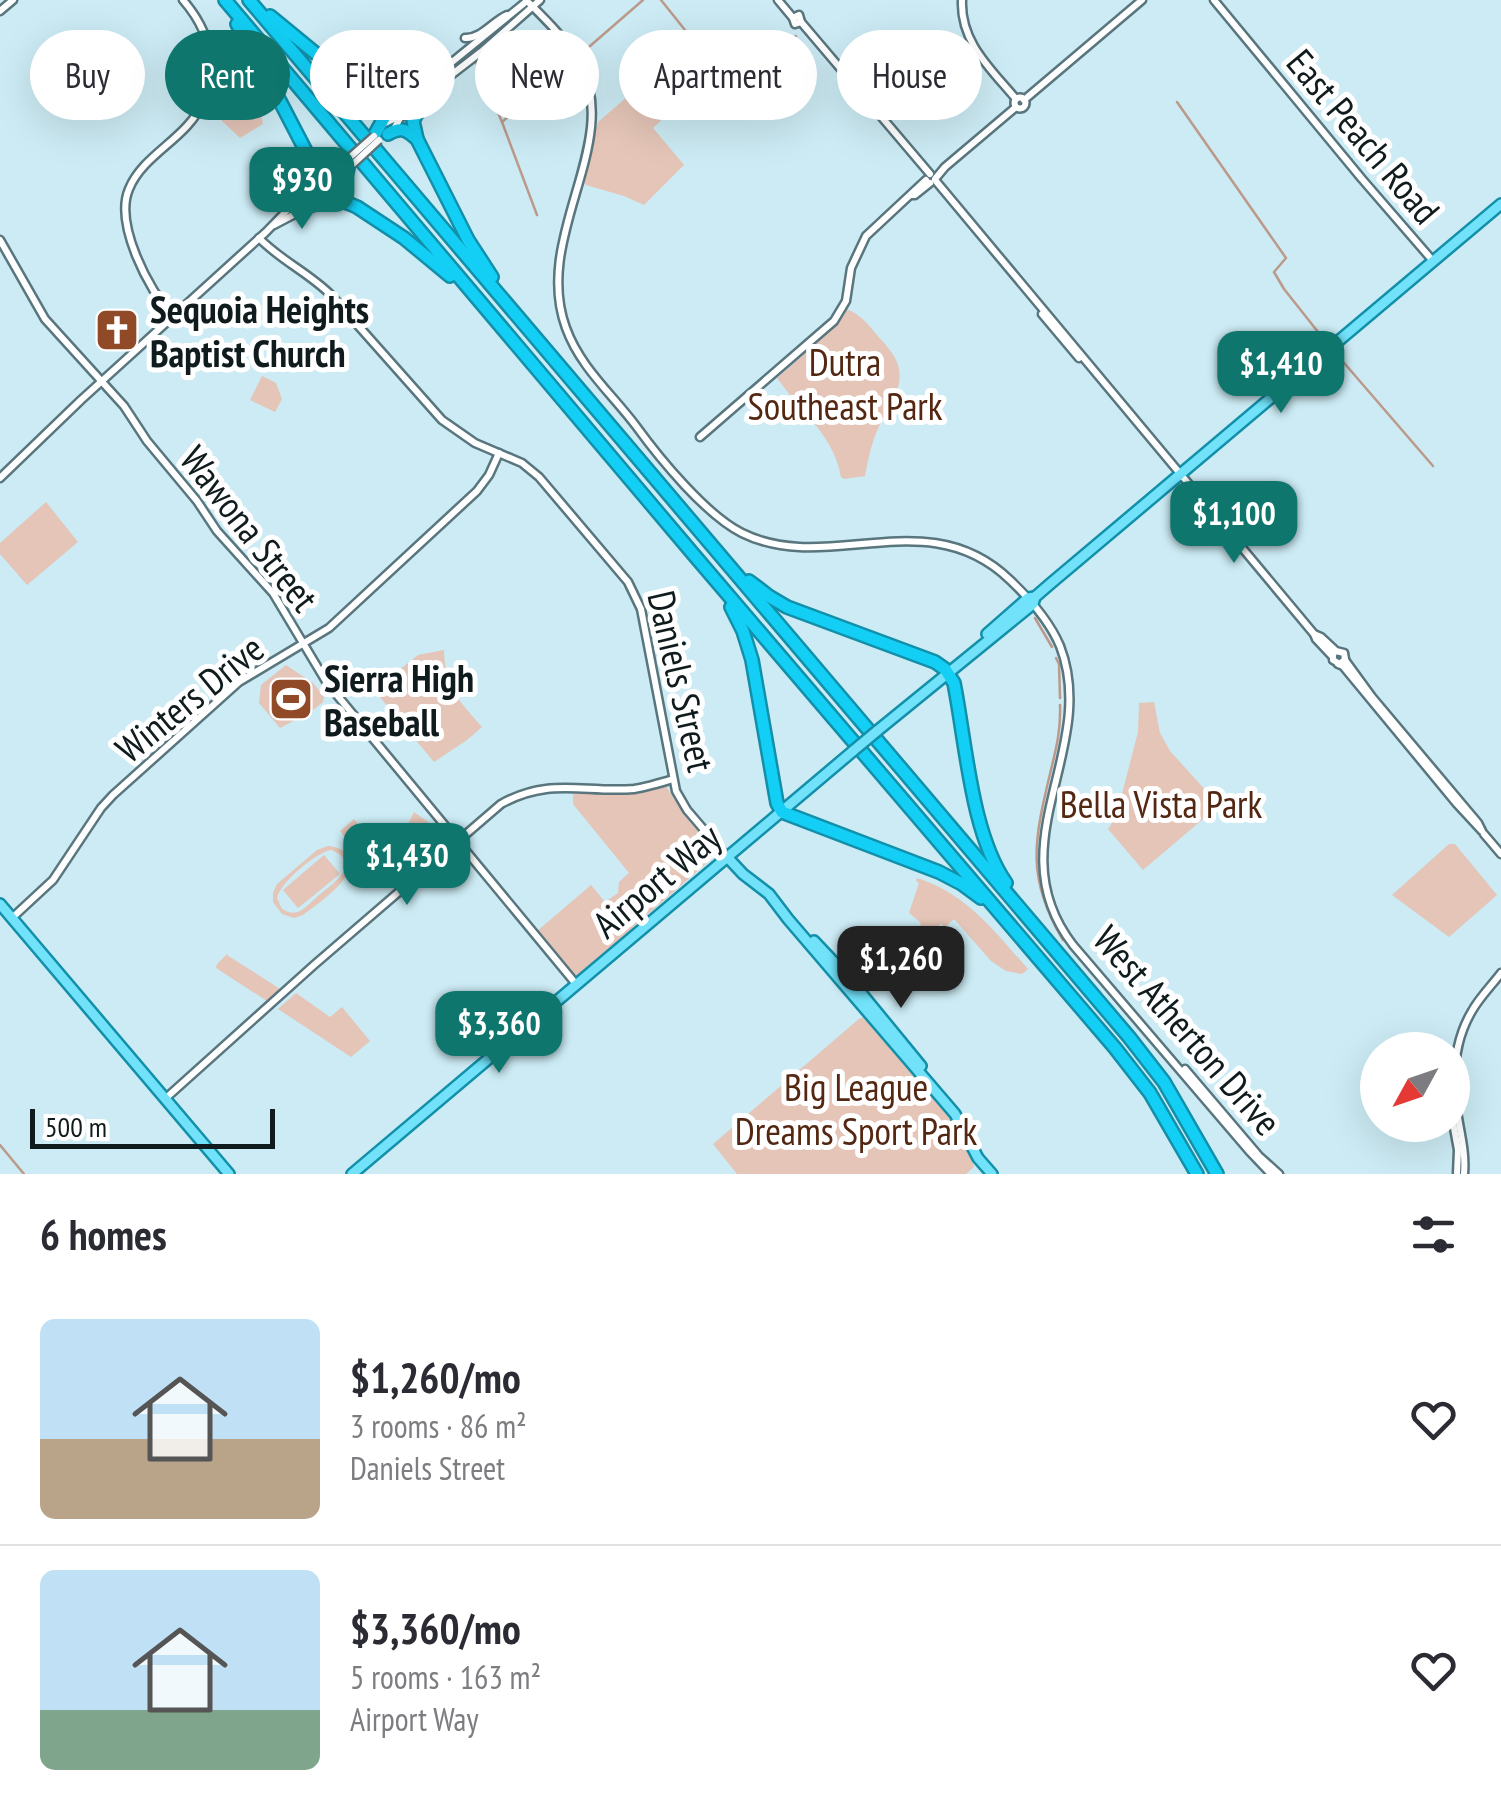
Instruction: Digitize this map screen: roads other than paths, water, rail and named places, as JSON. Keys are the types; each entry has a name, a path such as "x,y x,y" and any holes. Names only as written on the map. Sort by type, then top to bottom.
{"highway":[{"path":"222,0 256,54 308,155 316,179 305,193"},
{"path":"222,0 1132,1070 1185,1151 1195,1174"},
{"path":"252,0 310,49"},
{"path":"252,0 1129,1037 1164,1082 1221,1174"},
{"path":"380,137 386,120"},
{"path":"414,120 418,139 468,240 521,322"},
{"path":"380,137 405,129 418,139"},
{"path":"308,155 325,169 347,164 342,191 348,203"},
{"path":"312,206 331,196 396,232 452,278 568,406"},
{"path":"707,540 770,598 935,662 949,671 984,840 995,865 1038,930"},
{"path":"694,556 724,595 748,643 777,803 782,812 940,872 977,895 1014,929"}],"main road":[{"name":"Airport Way","path":"352,1174 955,669 1501,204"},
{"name":"Daniels Street","path":"729,858 788,911 848,978 956,1108 986,1160 1001,1174"},
{"path":"0,904 229,1174"},
{"name":"Daniels Street","path":"778,904 955,1114 978,1158 992,1174"}],"street":[{"path":"0,12 13,0"},
{"path":"174,314 144,275 127,225 126,198 138,173 196,115 208,89 208,42 199,20 183,0"},
{"path":"455,61 528,2 540,0"},
{"path":"780,0 1314,634 1321,636 1334,653 1334,662 1342,662 1482,831 1466,816 1342,662"},
{"path":"962,0 963,23 972,45 1019,102"},
{"path":"700,436 834,321 850,289 854,259 866,236 1142,0"},
{"name":"East Peach Road","path":"1214,0 1433,261"},
{"path":"455,71 481,52 528,2"},
{"name":"West Atherton Drive","path":"528,2 579,62 591,101 589,141 558,263 557,286 562,317 584,363 656,453 732,528 756,539 802,548 920,541 947,545 994,567 1032,600 1060,646 1068,675 1070,701 1065,741 1042,851 1044,880 1058,919 1073,945 1270,1174"},
{"path":"465,38 473,38 513,13"},
{"path":"468,60 473,47"},
{"path":"380,137 391,120"},
{"path":"0,478 279,216 305,193 338,178 347,164 396,127 400,120"},
{"path":"272,226 312,206 324,184"},
{"name":"Daniels Street","path":"259,238 322,286 442,420 476,443 522,464 544,482 618,569 641,608 673,779 681,801 729,858"},
{"name":"Wawona Street","path":"0,240 45,319 134,419 217,532 273,593 342,703 577,986"},
{"name":"Winters Drive","path":"12,918 53,880 113,795 240,682 329,628 477,492 500,453"},
{"path":"166,1098 501,804 536,789 634,788 673,779"},
{"path":"1484,834 1501,854"},
{"name":"West Atherton Drive","path":"1058,919 1259,1156 1279,1174"},
{"path":"1463,1032 1472,1010 1501,973"},
{"path":"1492,986 1501,982"},
{"path":"1457,1142 1461,1174"},
{"path":"1461,1174 1463,1142"}],"waterway":[{"path":"599,38 643,0"},
{"path":"661,0 685,30"},
{"path":"1177,102 1286,258 1274,272 1326,342"},
{"path":"501,120 537,215"},
{"path":"1339,357 1433,466"},
{"path":"1035,618 1052,647"},
{"path":"1056,658 1060,698"},
{"path":"1060,705 1058,740 1040,819 1037,859 1043,897 1063,940"},
{"path":"0,1145 24,1174"}],"place":[{"name":"Sequoia Heights Baptist Church","path":"117,330"},
{"name":"Sierra High Baseball","path":"291,699"}],"park label":[{"name":"Dutra Southeast Park","path":"845,383"},
{"name":"Bella Vista Park","path":"1161,803"},
{"name":"Big League Dreams Sport Park","path":"856,1108"}]}
